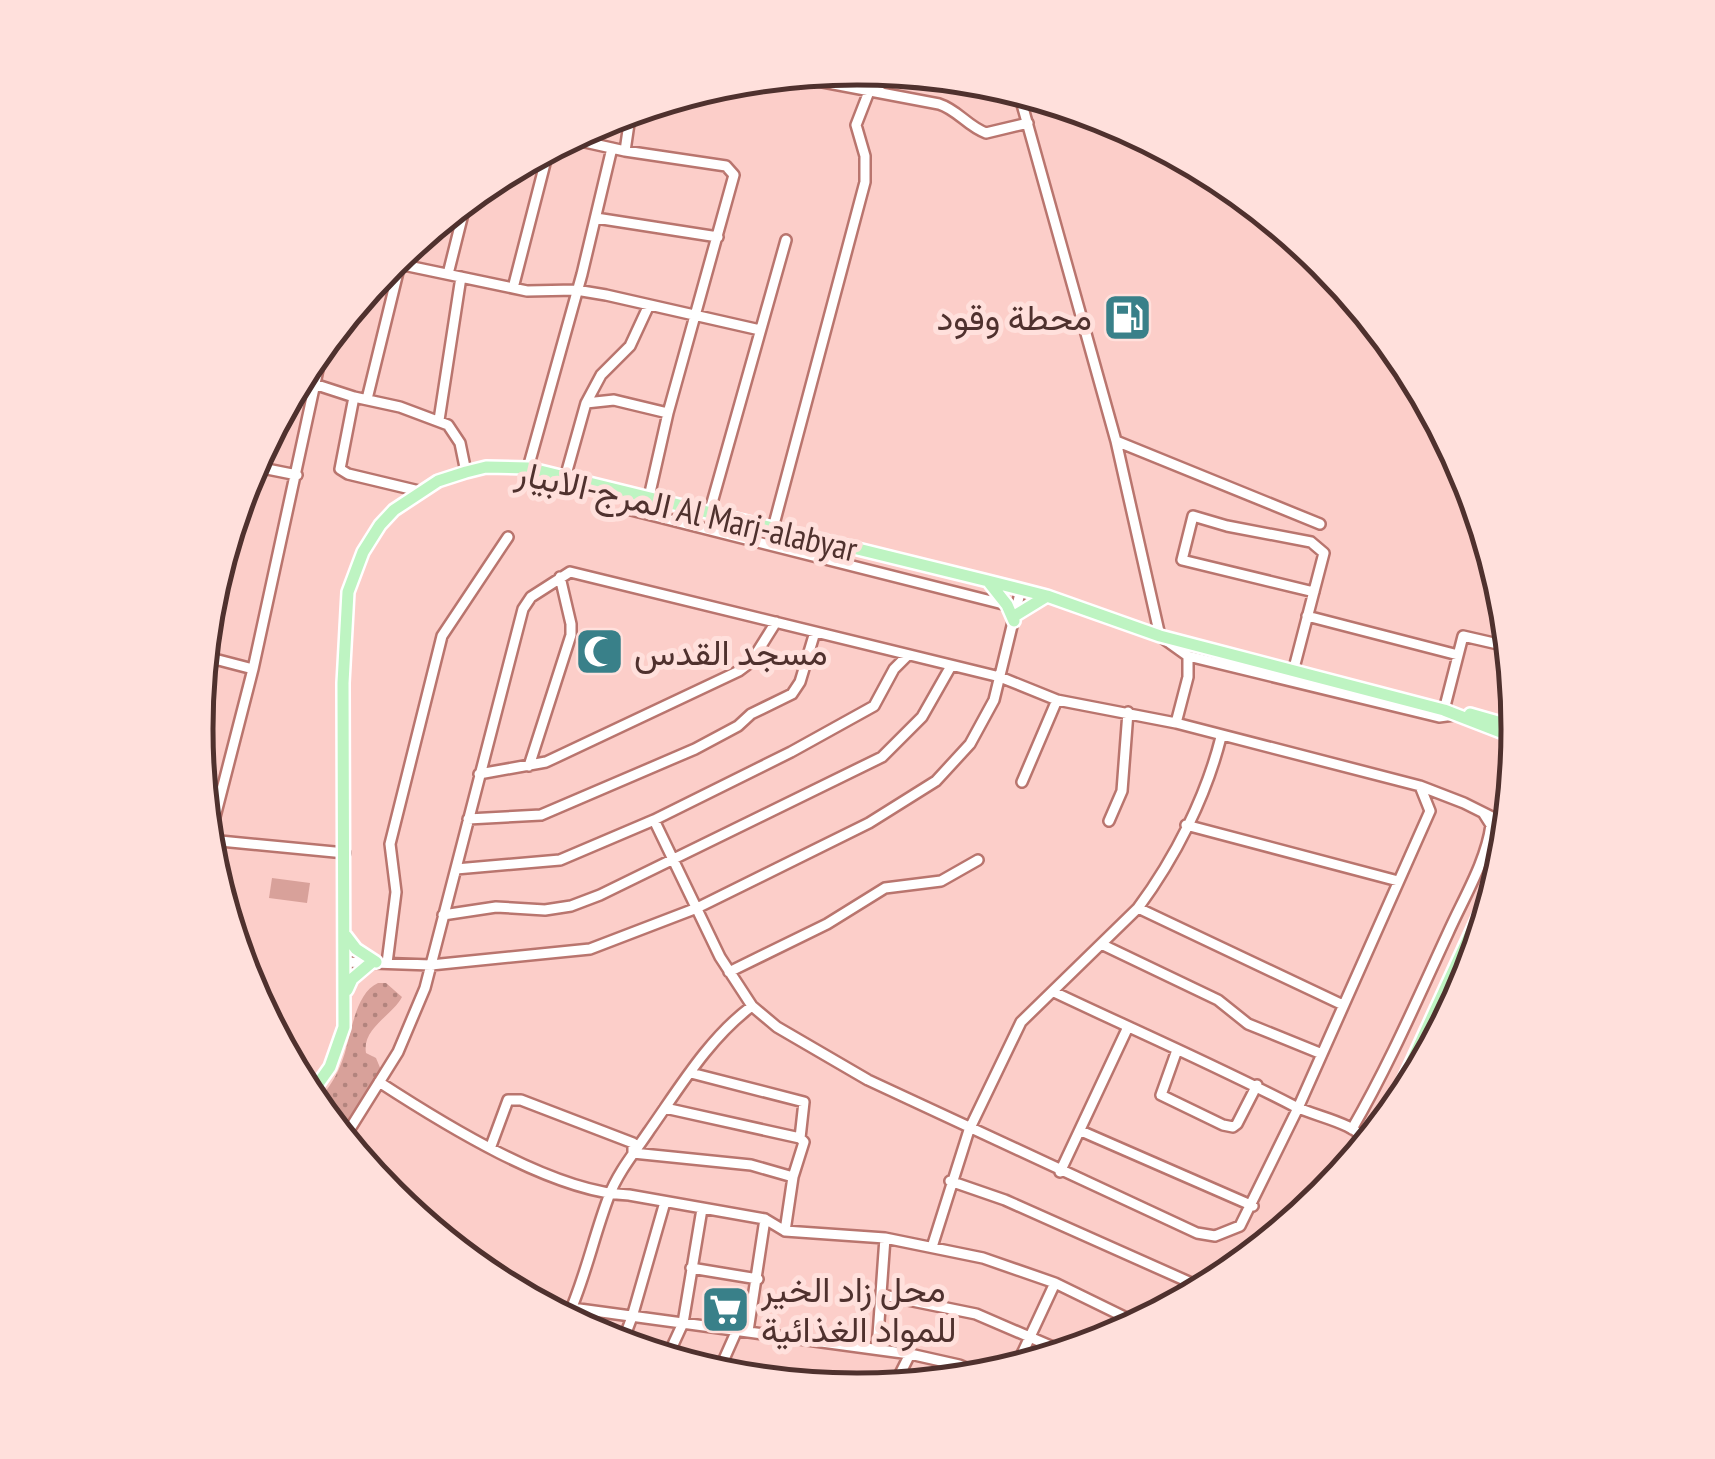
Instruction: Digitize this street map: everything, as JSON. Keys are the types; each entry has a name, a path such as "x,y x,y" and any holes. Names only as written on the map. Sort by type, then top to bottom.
{"main road":[{"name":"المرج-الابيار Al Marj-alabyar","path":"320,1084 340,1045 344,1026 344,683 348,592 363,552 380,525 419,491 466,472 486,467 528,468 710,510 1047,596 1160,636 1454,713 1502,732"},
{"path":"988,581 1012,613 1047,596"},
{"name":"المرج-الابيار Al Marj-alabyar","path":"1454,713 1502,723"},
{"path":"345,934 356,949 378,963 352,979 345,994"},
{"path":"1417,1049 1463,950"}],"street":[{"path":"849,85 949,107 986,134 1028,123"},
{"path":"772,528 865,182 865,156 856,125 870,89 878,85"},
{"path":"1023,107 1116,441 1160,636 1188,656 1439,717 1454,713 1463,636 1496,643"},
{"path":"626,151 629,127"},
{"path":"590,143 731,169 733,184 668,413 649,497"},
{"path":"528,468 612,148"},
{"path":"513,288 544,166"},
{"path":"596,218 718,237"},
{"path":"448,274 461,221"},
{"path":"710,510 786,240"},
{"path":"410,266 538,292 576,290 760,330"},
{"path":"439,420 461,277"},
{"path":"367,399 390,287"},
{"path":"566,478 586,402 601,374 630,346 649,305"},
{"path":"218,805 253,668 314,384 439,420 454,431 466,472"},
{"path":"354,397 340,469 419,491"},
{"path":"586,402 614,400 668,413"},
{"path":"1116,441 1320,524"},
{"path":"268,469 297,475"},
{"path":"627,509 1012,613"},
{"path":"1294,668 1325,558 1319,547 1193,516 1182,560 1314,592"},
{"path":"378,963 396,892 390,844 434,665 448,623 508,537"},
{"path":"819,559 823,541"},
{"path":"350,1127 416,1016 525,603 570,572 1000,676 1058,700 1176,723 1420,786 1495,819"},
{"path":"528,766 572,624 560,578"},
{"path":"345,962 431,965 582,951 697,908 868,823 936,781 979,729 994,700 1012,613 1022,589"},
{"path":"1307,616 1458,655"},
{"path":"479,774 546,762 739,670 751,662 776,622"},
{"path":"468,819 541,815 695,749 738,726 751,714 792,694 800,682 814,632"},
{"path":"456,869 560,860 654,820 874,706 894,669 908,655"},
{"path":"1176,723 1188,677 1188,656"},
{"path":"217,659 253,668"},
{"path":"442,915 496,908 545,910 600,895 882,757 922,718 951,666"},
{"path":"1022,782 1058,700"},
{"path":"1109,821 1122,790 1128,712"},
{"path":"932,1247 969,1130 1021,1022 1138,908 1166,866 1212,773 1221,737"},
{"path":"1420,786 1430,811"},
{"path":"654,820 730,972 752,1006 788,1036 969,1130 1196,1233 1215,1236 1240,1226 1253,1206 1430,811 1452,798"},
{"path":"1352,1128 1380,1082 1489,839 1491,825 1482,812"},
{"path":"1186,825 1398,880"},
{"path":"224,845 345,853"},
{"path":"730,972 827,924 885,888 941,881 978,860"},
{"path":"1138,908 1343,1005"},
{"path":"1101,944 1218,1000 1248,1024 1322,1054"},
{"path":"1054,992 1257,1085 1298,1108 1360,1133"},
{"path":"752,1006 730,1022 664,1108 609,1194 588,1269 572,1308 877,1349 959,1365"},
{"path":"1060,1172 1128,1028"},
{"path":"1177,1050 1160,1090 1162,1095 1223,1125 1237,1124 1257,1085"},
{"path":"691,1073 804,1102 800,1138"},
{"path":"379,1082 491,1146 553,1176 609,1194 765,1219 784,1231 885,1238 983,1258 1054,1283 1123,1317"},
{"path":"491,1146 503,1107 508,1100 521,1100 632,1144 634,1153"},
{"path":"664,1108 804,1142 793,1177 784,1231"},
{"path":"1080,1131 1253,1206"},
{"path":"634,1153 756,1166 793,1177"},
{"path":"950,1182 1004,1200 1189,1282"},
{"path":"627,1331 664,1202"},
{"path":"672,1346 683,1323 702,1209"},
{"path":"726,1360 742,1331 758,1279 765,1219"},
{"path":"877,1349 885,1238"},
{"path":"691,1268 758,1279"},
{"path":"1022,1352 1054,1283"},
{"path":"883,1295 976,1314 1047,1345"},
{"path":"901,1373 910,1354"}],"shaded area":[{"path":"272,878 310,883 307,903 269,898"},
{"path":"386,983 402,997 368,1037 366,1053 376,1058 381,1070 347,1123 325,1092 339,1070 354,1019 370,989"}],"place":[{"name":"محطة وقود","path":"1127,317"},
{"name":"مسجد القدس","path":"599,652"},
{"name":"محل زاد الخير للمواد الغذائية","path":"726,1309"}]}
